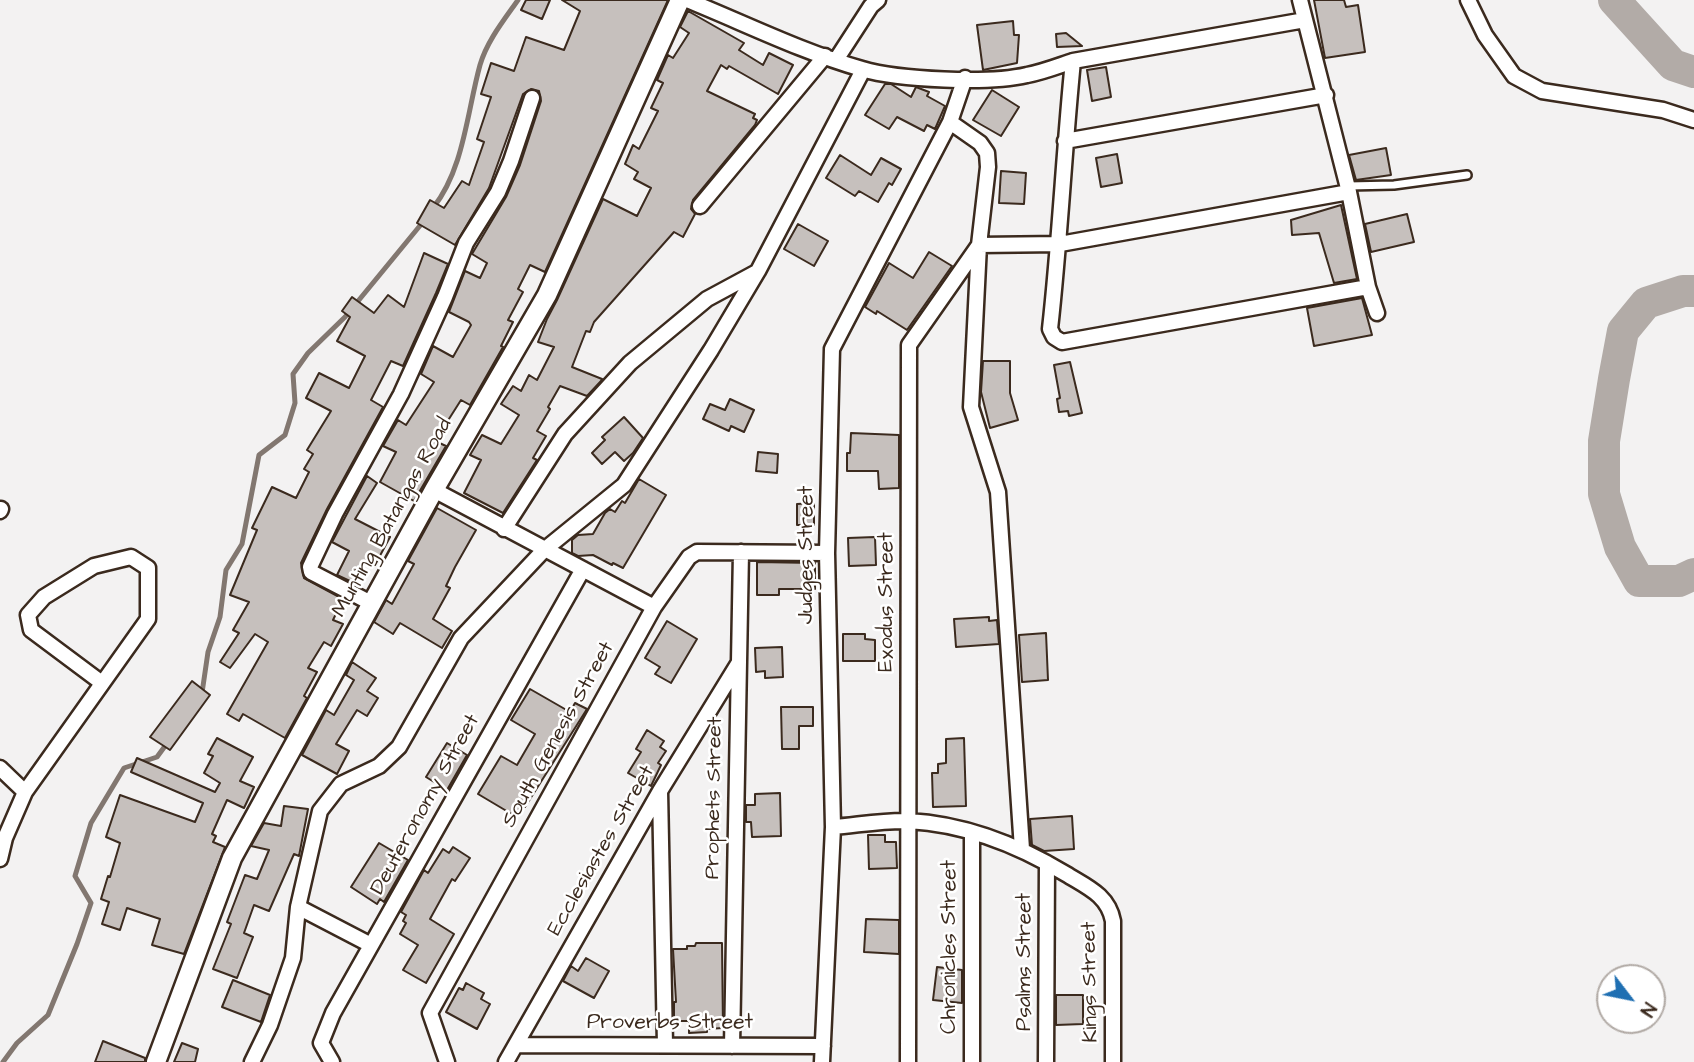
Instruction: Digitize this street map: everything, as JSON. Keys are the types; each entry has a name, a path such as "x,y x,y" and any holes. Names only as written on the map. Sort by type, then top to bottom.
{"street":[{"name":"Munting Batangas Road","path":"156,1062 232,858 371,603 547,295 680,0"},
{"path":"687,0 863,69 919,78 1001,79 1026,76 1073,61 1305,20"},
{"path":"700,206 789,101 831,58 878,0"},
{"path":"1300,0 1326,95 1349,189 1368,287 1377,313"},
{"path":"1468,0 1485,35 1514,76 1542,92 1663,110 1694,120"},
{"path":"1073,61 1065,141 1060,244 1050,329 1054,337 1062,342 1368,287"},
{"path":"252,1062 270,1025 293,958 298,906 320,811 341,784 379,766 399,747 461,638 544,550 624,485 758,271 863,69"},
{"name":"Judges Street","path":"822,1062 833,827 827,553 832,349 950,122 965,78"},
{"path":"1065,141 1326,95"},
{"path":"371,603 311,572 310,566 335,514 401,394 466,243 498,192 532,98"},
{"path":"950,122 980,143 987,153 988,167 979,245 971,407 998,492 1022,849"},
{"path":"979,245 1060,244 1349,189"},
{"name":"Exodus Street","path":"908,1062 909,345 979,245"},
{"path":"504,528 565,434 630,363 707,299 758,271"},
{"path":"434,491 654,607"},
{"name":"South Genesis Street","path":"447,1062 430,1013 654,607 689,557 697,552 827,553"},
{"name":"Prophets Street","path":"732,1046 741,552"},
{"path":"0,859 5,838 25,792 148,620 148,568 131,557 94,566 44,597 28,615 31,630 102,683"},
{"name":"Deuteronomy Street","path":"332,1062 321,1043 333,1013 583,569"},
{"name":"Ecclesiastes Street","path":"506,1062 660,791 738,663"},
{"path":"0,768 25,792"},
{"path":"660,791 665,1045"},
{"name":"Kings Street","path":"833,827 908,821 972,832 1022,849 1100,895 1111,908 1113,921 1113,1062"},
{"name":"Chronicles Street","path":"972,832 972,1062"},
{"name":"Psalms Street","path":"1046,1062 1048,863"},
{"path":"298,906 371,945"},
{"name":"Proverbs Street","path":"516,1045 823,1046"}],"lane":[{"path":"1349,189 1467,175"}],"building":[{"path":"526,0 550,0 542,19 521,10"},
{"path":"562,0 668,0 545,272 530,265 518,289 523,292 508,320 513,322 501,346 503,347 470,405 461,400 435,441 446,446 414,501 380,482 396,452 383,446 398,420 406,425 434,382 421,374 433,346 453,357 471,325 449,312 465,271 480,278 487,263 472,254 506,197 520,165 541,101 539,91 531,89 523,94 489,188 455,245 417,223 430,200 444,208 462,181 469,185 484,142 477,139 491,97 481,94 491,63 514,71 526,37 564,50 580,11"},
{"path":"1314,0 1344,0 1346,7 1358,5 1365,52 1325,58"},
{"path":"688,11 744,43 739,50 763,65 769,53 793,65 778,94 729,66 727,69 721,65 707,91 755,114 755,125 693,200 691,209 695,214 683,237 674,232 594,322 590,332 586,331 572,367 602,379 587,396 560,386 537,431 546,436 533,458 537,460 503,513 464,493 481,460 470,455 482,435 501,444 519,415 501,404 513,386 521,391 529,375 537,380 554,347 538,342 603,199 637,216 651,188 634,179 638,172 625,164 633,145 639,149 658,111 651,108 663,83 657,80 668,55 673,58 689,33 680,27"},
{"path":"1013,21 1014,35 1019,35 1017,63 983,70 977,25"},
{"path":"1066,33 1082,46 1057,47 1056,34"},
{"path":"1106,67 1111,97 1092,101 1087,70"},
{"path":"885,84 891,84 911,97 916,87 929,92 927,96 945,106 935,129 927,125 924,131 897,117 889,129 865,115"},
{"path":"992,90 1019,107 1001,136 973,120"},
{"path":"1386,148 1391,175 1356,180 1349,155"},
{"path":"1117,154 1122,183 1101,187 1096,158"},
{"path":"840,155 871,175 881,158 901,169 878,202 859,191 855,196 826,178"},
{"path":"1001,171 1026,173 1024,204 999,203"},
{"path":"1341,205 1357,279 1334,283 1319,233 1292,235 1291,220"},
{"path":"1407,214 1414,242 1371,252 1365,224"},
{"path":"798,224 828,241 814,266 784,249"},
{"path":"929,252 952,266 907,330 877,311 876,314 865,307 889,263 913,278"},
{"path":"424,253 448,264 403,366 391,361 371,400 383,407 327,509 301,563 304,578 343,599 333,620 343,624 331,646 324,642 308,668 317,672 304,696 307,698 285,738 243,714 239,721 227,714 268,642 255,634 230,668 220,662 239,633 233,630 249,602 230,595 257,530 252,528 272,487 296,498 309,472 304,469 313,454 307,450 331,411 306,398 319,373 349,388 365,356 337,341 350,317 342,311 352,297 374,313 388,295 404,307"},
{"path":"1362,298 1372,335 1314,346 1307,308"},
{"path":"983,361 1010,361 1010,393 1018,420 990,428 981,392"},
{"path":"1070,362 1082,413 1069,416 1068,411 1059,412 1057,399 1060,398 1054,365"},
{"path":"730,399 754,410 744,432 731,426 729,431 703,419 710,404 725,410"},
{"path":"624,417 643,438 624,461 615,452 602,464 592,453 605,440 602,437"},
{"path":"851,433 899,435 899,488 879,489 878,471 847,471"},
{"path":"758,452 778,454 777,473 756,471"},
{"path":"367,476 377,483 355,519 390,537 375,565 366,560 355,582 352,582 337,575 349,551 332,542"},
{"path":"639,479 666,495 623,568 593,555 578,556 572,553 572,540 578,535 593,534 605,513 610,509 615,512 622,501 625,503"},
{"path":"814,503 814,525 797,525 797,504"},
{"path":"437,508 476,530 455,567 446,586 450,588 433,619 452,631 442,648 400,623 393,634 374,622 386,600 392,604 414,564 408,561"},
{"path":"875,537 876,565 849,566 848,538"},
{"path":"757,562 815,563 815,589 779,589 779,595 757,595"},
{"path":"989,617 989,621 997,620 999,644 956,647 954,619"},
{"path":"667,621 697,639 671,683 655,674 660,667 645,658"},
{"path":"1046,633 1048,680 1022,682 1019,635"},
{"path":"843,634 865,634 865,639 875,640 875,661 843,661"},
{"path":"782,647 783,677 765,678 765,671 756,672 755,648"},
{"path":"352,662 376,678 367,691 378,698 367,716 357,710 336,744 349,751 337,774 302,755 326,710 334,715 354,680 346,675"},
{"path":"192,681 210,695 170,750 150,737"},
{"path":"530,689 570,712 575,703 587,709 525,807 522,805 515,816 478,794 501,756 517,765 535,734 511,720"},
{"path":"781,707 813,707 813,726 799,726 799,749 782,749"},
{"path":"647,730 664,741 660,747 666,751 658,763 661,765 651,786 628,773 641,752 636,749"},
{"path":"217,738 253,757 240,781 254,787 244,808 227,800 212,834 216,836 213,842 225,847 184,954 152,945 160,919 127,908 120,930 102,924 109,902 101,899 120,843 106,837 120,795 195,822 203,803 131,772 137,758 215,792 220,783 204,773 213,756 208,754"},
{"path":"964,738 966,806 933,807 932,773 938,773 938,764 946,763 946,739"},
{"path":"447,743 467,755 447,790 426,777"},
{"path":"780,793 781,836 752,837 751,822 746,822 746,805 755,805 755,794"},
{"path":"284,806 308,809 299,856 294,854 269,911 254,905 244,933 253,937 237,978 213,969 231,924 227,922 245,875 257,879 269,850 251,846 264,823 281,826"},
{"path":"1072,816 1074,849 1044,851 1032,845 1030,819"},
{"path":"868,835 885,835 885,842 896,842 897,868 869,869"},
{"path":"379,843 408,860 384,902 380,899 377,904 351,887"},
{"path":"453,847 470,858 455,881 452,879 430,919 454,934 426,983 403,970 418,945 400,934 406,923 403,921 406,915 401,912 424,870 428,873 443,849 449,853"},
{"path":"866,919 899,920 899,954 864,952"},
{"path":"696,943 722,943 723,1028 689,1033 689,1021 674,1021 676,1002 673,949 687,949 687,946 695,946"},
{"path":"586,958 609,971 594,998 563,981 571,966 578,971"},
{"path":"937,967 962,970 962,1003 933,1000"},
{"path":"233,980 270,995 261,1022 222,1007"},
{"path":"466,983 484,993 481,999 490,1004 477,1029 446,1012 459,988 463,990"},
{"path":"1056,995 1083,995 1083,1024 1056,1025"},
{"path":"103,1041 145,1058 145,1062 95,1062"},
{"path":"182,1043 198,1049 195,1062 174,1062"}],"waterway":[{"path":"433,208 452,176 458,158 483,56 496,31 518,0"},
{"path":"1614,0 1673,65 1694,72"},
{"path":"202,693 208,652 220,617 226,570 242,544 259,455 285,435 295,403 293,374 308,353 345,317 423,222"},
{"path":"1694,291 1683,291 1646,303 1623,331 1604,441 1604,494 1620,547 1639,581 1679,581 1694,574"},
{"path":"3,1062 17,1043 48,1015 77,944 91,903 75,876 91,823 124,768 157,757 168,742"}]}
